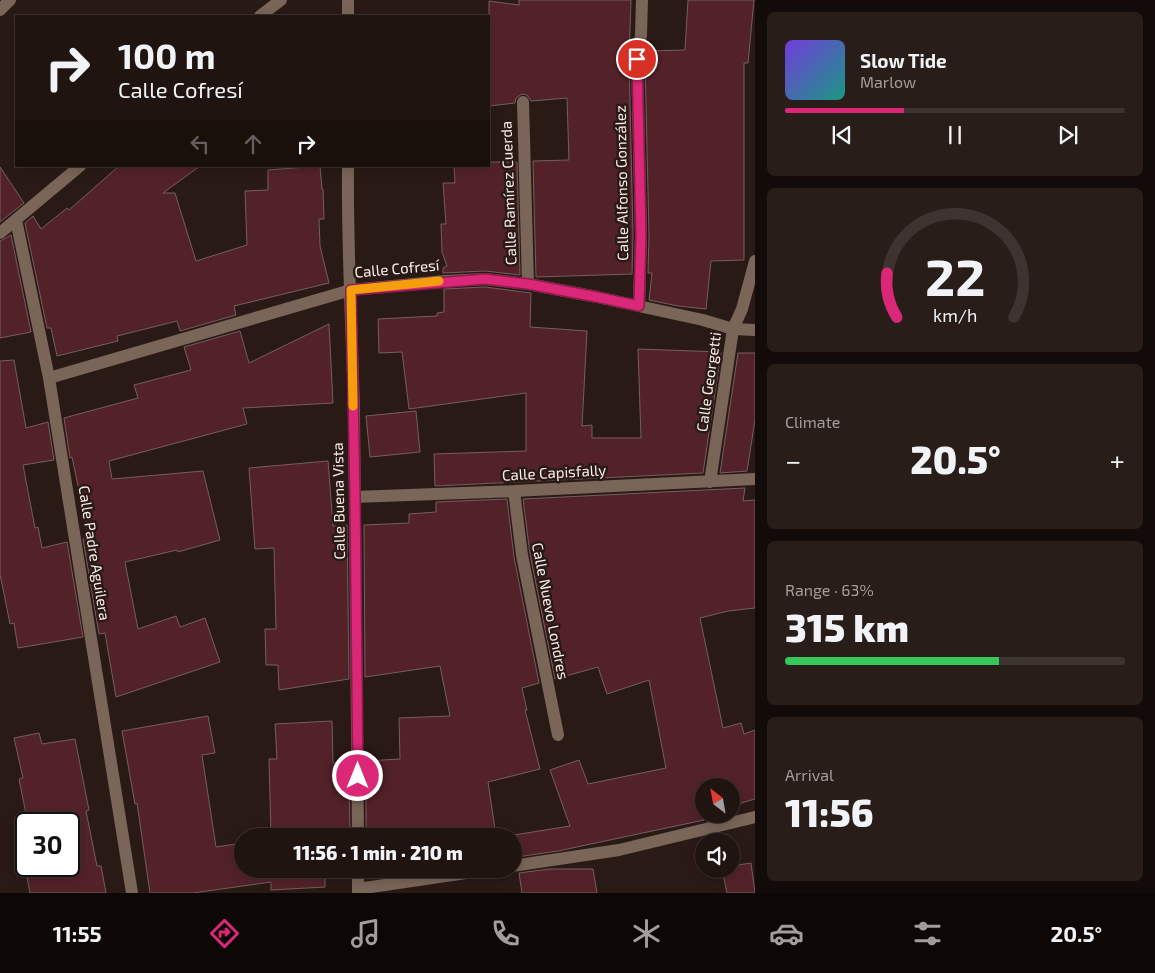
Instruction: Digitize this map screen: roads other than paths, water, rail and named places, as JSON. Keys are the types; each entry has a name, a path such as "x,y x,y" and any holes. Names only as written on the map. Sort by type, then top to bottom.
{"street":[{"path":"0,10 10,0"},
{"path":"261,15 281,0"},
{"path":"348,0 348,15"},
{"name":"Calle Alfonso González","path":"639,306 641,235 637,59 642,0"},
{"name":"Calle Ramírez Cuerda","path":"523,102 528,284"},
{"path":"0,233 79,167"},
{"name":"Calle Buena Vista","path":"348,167 355,496 358,828"},
{"name":"Calle Padre Aguilera","path":"16,220 49,378 132,893"},
{"name":"Calle Georgetti","path":"710,482 732,329 742,309 755,261"},
{"name":"Calle Cofresí","path":"49,378 351,290 485,279 528,284 597,297 704,320 732,329 755,330"},
{"name":"Calle Capisfally","path":"355,496 514,491 755,479"},
{"name":"Calle Nuevo Londres","path":"514,491 522,556 558,735"},
{"path":"522,865 619,850 755,817"},
{"path":"358,878 358,891 438,878"}]}
